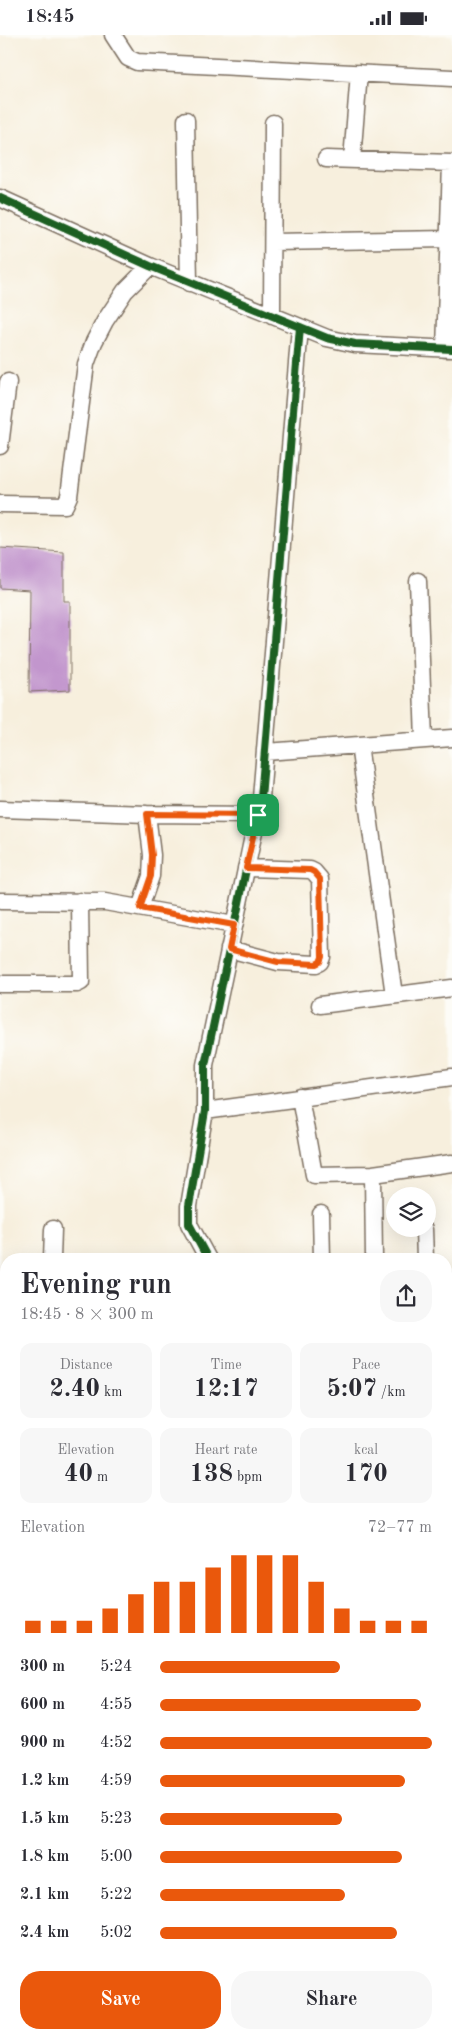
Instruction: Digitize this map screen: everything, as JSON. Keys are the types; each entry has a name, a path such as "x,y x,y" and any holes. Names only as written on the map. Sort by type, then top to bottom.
{"street":[{"path":"112,35 128,58 137,62 452,79"},
{"path":"352,160 358,73"},
{"path":"186,120 189,283"},
{"path":"272,316 273,123"},
{"path":"0,198 189,283 327,338 355,344 448,349 452,163 326,159"},
{"path":"273,241 449,239"},
{"path":"0,504 65,505 69,496 86,364 94,342 105,321 125,291 150,266"},
{"path":"204,1253 192,1232 188,1214 205,1111 205,1065 261,798 300,327"},
{"path":"0,446 8,382"},
{"path":"418,581 424,741"},
{"path":"266,752 452,738"},
{"path":"359,745 394,995"},
{"path":"0,809 147,814 258,815"},
{"path":"140,908 151,876 152,855 147,814"},
{"path":"229,949 286,963 316,964 320,962 322,957 320,879 318,875 310,870 246,868"},
{"path":"0,901 105,902 234,925"},
{"path":"0,984 77,984 81,982 80,901"},
{"path":"320,1005 452,988"},
{"path":"205,1111 452,1077"},
{"path":"300,1097 314,1175 373,1174 452,1163"},
{"path":"373,1174 374,1253"},
{"path":"321,1214 322,1253"},
{"path":"52,1253 53,1229"},
{"path":"424,1237 425,1253"}],"building":[{"path":"0,548 64,552 64,601 70,601 70,690 29,692 30,590 0,588"}],"cycle path":[{"path":"0,198 150,266 327,338 355,344 452,349"},
{"path":"205,1253 189,1224 189,1206 205,1111 205,1065 261,798 300,327"}],"route":[{"path":"147,814 258,815 246,868 310,870 318,875 320,879 322,957 320,962 316,964 278,962 229,949 234,925 140,908 151,876 152,855 147,814"}]}
